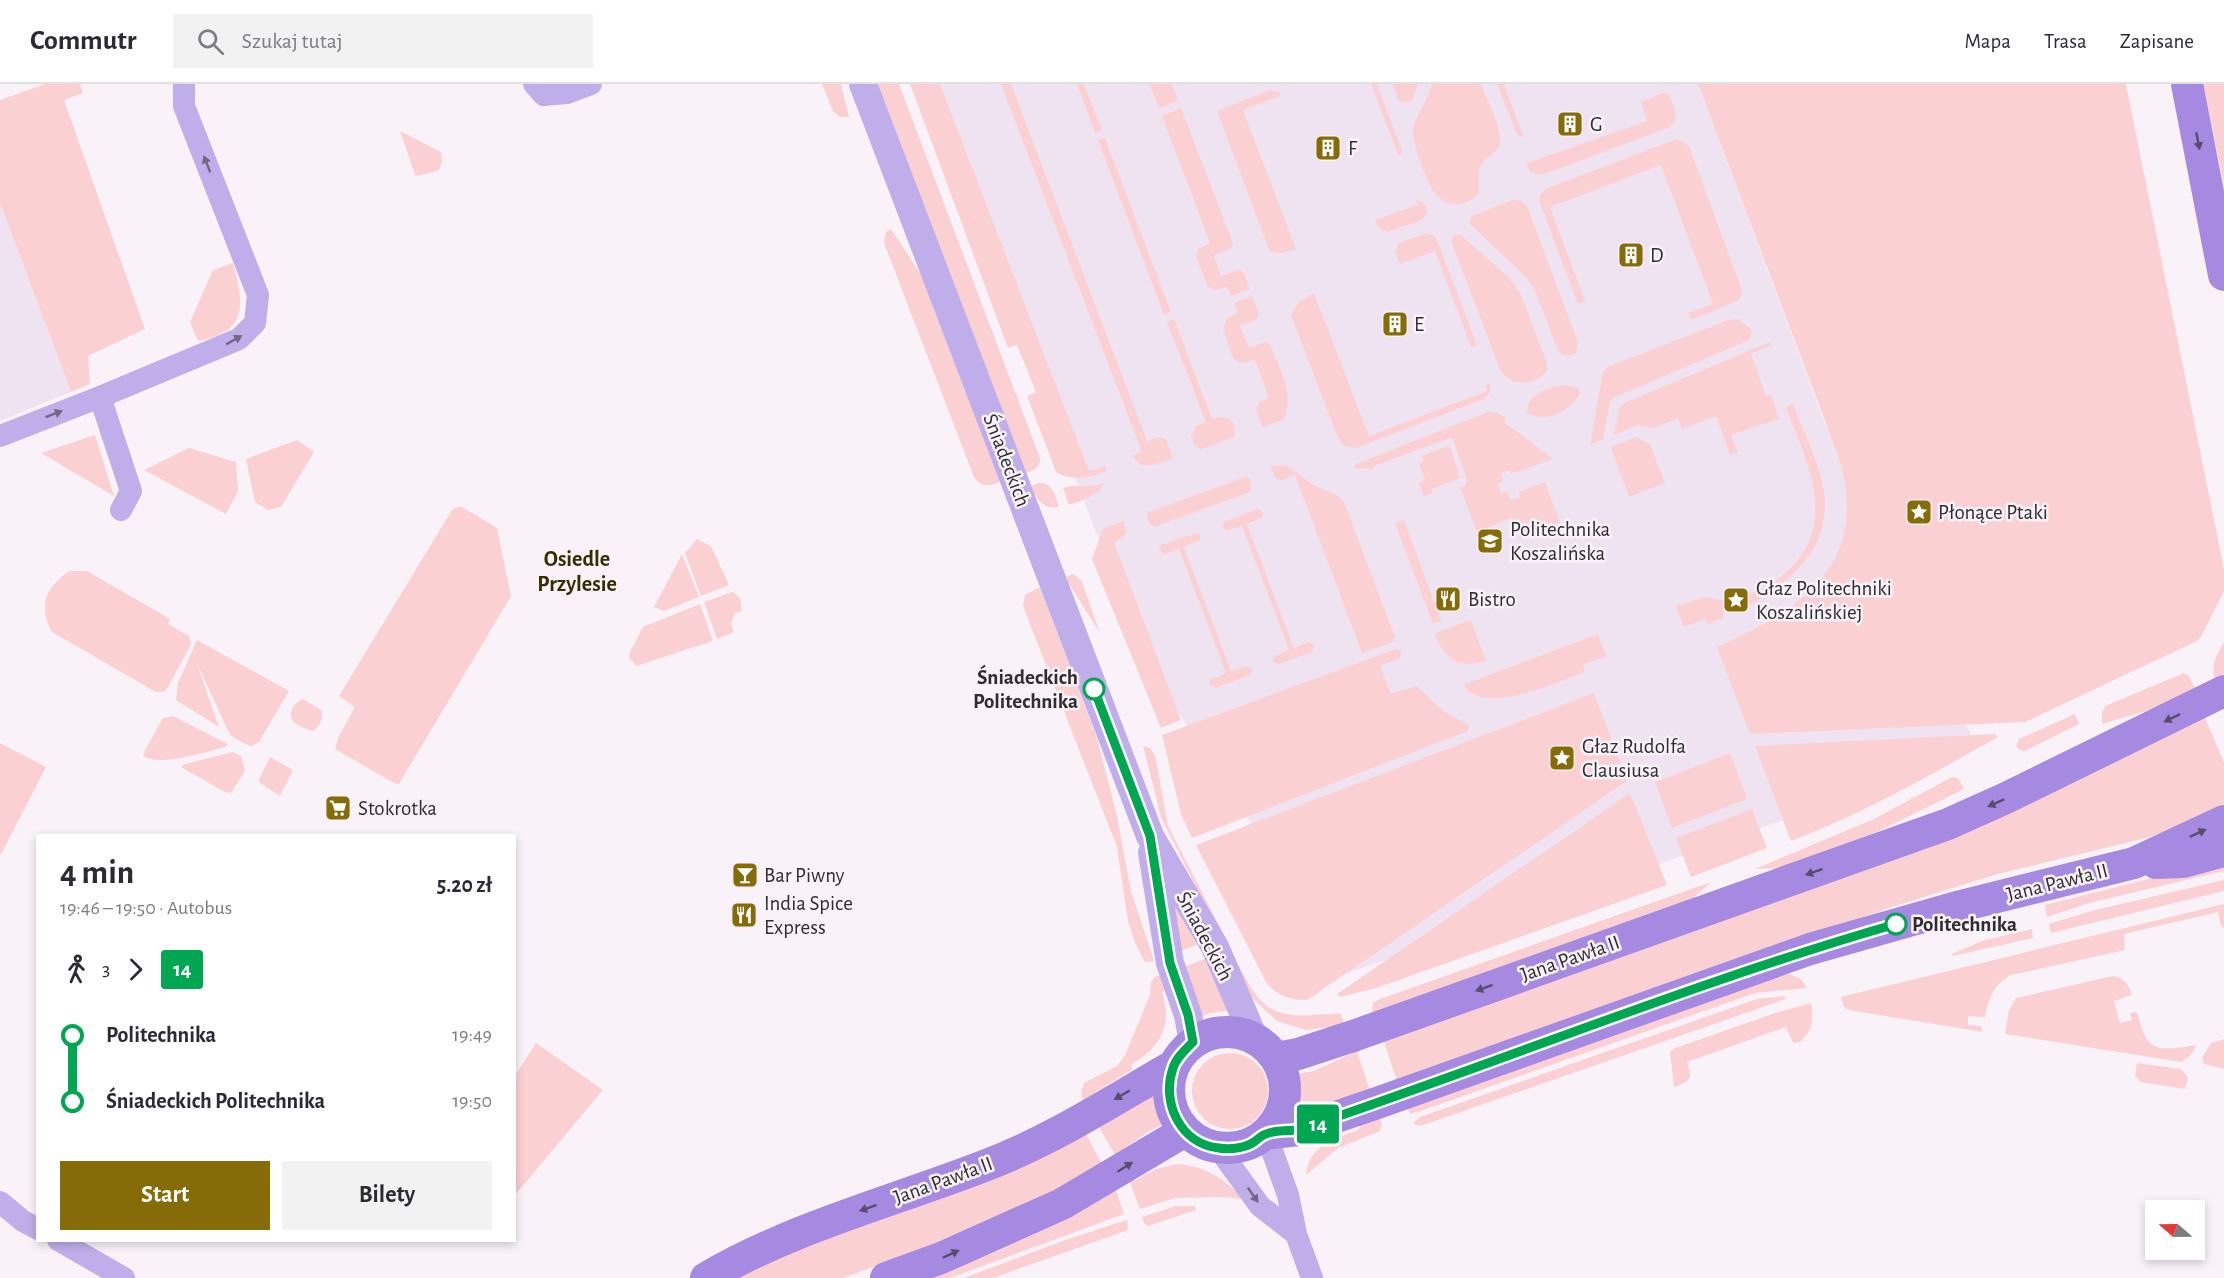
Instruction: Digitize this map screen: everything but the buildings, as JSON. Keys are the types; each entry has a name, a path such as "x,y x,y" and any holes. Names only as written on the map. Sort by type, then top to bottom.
{"main road":[{"path":"2187,84 2224,275"},
{"name":"Jana Pawła II","path":"1265,1048 1298,1054 1356,1035 1948,824 2224,691"},
{"name":"Jana Pawła II","path":"1266,1134 1298,1130 1370,1106 1810,949 1961,906 2134,863 2224,820"},
{"path":"2134,863 2183,862 2224,851"},
{"path":"1223,1032 1239,1033 1265,1048 1283,1073 1286,1090 1284,1106 1277,1121 1266,1134 1252,1144 1235,1148 1218,1148 1200,1143 1185,1131 1172,1112 1168,1089 1173,1066 1182,1053 1193,1042 1207,1035 1223,1032"},
{"name":"Jana Pawła II","path":"706,1278 811,1228 986,1166 1030,1146 1173,1066"},
{"path":"886,1278 942,1258 1062,1204 1185,1131"}],"street":[{"path":"0,436 239,339 255,323 258,295 184,106 184,84"},
{"path":"534,84 544,95 567,93 591,84"},
{"name":"Śniadeckich","path":"863,84 1150,836 1215,947 1265,1048"},
{"path":"100,397 131,491 121,510"},
{"name":"Śniadeckich","path":"1150,836 1170,963 1188,1015 1193,1042"},
{"path":"1266,1134 1288,1196 1296,1234 1312,1278"},
{"path":"1218,1148 1260,1206 1296,1234"},
{"path":"0,1202 23,1221 36,1228"},
{"path":"61,1242 118,1277"}],"shaded area":[{"path":"45,84 80,84 83,93 64,100 145,329 88,356 90,384 71,392 0,203 0,100"},
{"path":"822,84 841,84 849,117 840,117 833,111"},
{"path":"878,84 899,84 1040,458 1038,466 1029,472 1026,473"},
{"path":"910,84 940,84 1089,471 1105,466 1107,471 1088,477 1075,478 1056,472 1027,396 1036,392 1017,345 1008,348"},
{"name":"Politechnika Koszalińska","path":"925,84 1698,84 1824,421 1971,735 1796,816 1348,973 1145,661"},
{"path":"1001,84 1011,84 1147,441 1158,437 1166,439 1173,458 1146,465 1141,464 1133,456 1141,452 1139,444"},
{"path":"1077,84 1084,84 1102,130 1095,133"},
{"path":"1149,84 1172,84 1178,101 1159,108"},
{"path":"1371,84 1377,84 1403,153 1398,155"},
{"path":"1393,84 1418,84 1412,101 1405,103 1398,100"},
{"path":"1432,84 1481,84 1494,115 1499,133 1499,146 1480,167 1478,194 1468,202 1450,203 1434,192 1415,144 1414,126"},
{"path":"1497,84 1504,84 1524,138 1517,134"},
{"path":"1698,84 2126,84 2224,569 2224,591 2197,641 2025,722 1750,734 1717,647 1750,632 1779,615 1805,596 1825,574 1839,550 1846,521 1846,488 1836,450"},
{"path":"2203,84 2224,84 2224,185"},
{"path":"1270,90 1279,92 1281,96 1243,110 1296,249 1282,253 1270,252 1217,111"},
{"path":"1663,93 1669,95 1676,111 1675,119 1670,127 1542,175 1530,172 1527,163 1647,121 1641,102"},
{"path":"1181,108 1233,243 1231,249 1214,255 1221,276 1239,270 1244,273 1250,289 1231,296 1227,287 1215,290 1208,287 1196,257 1198,249 1210,243 1162,116"},
{"path":"400,131 441,152 442,161 439,170 415,175"},
{"path":"1105,138 1171,312 1164,315 1098,140"},
{"path":"1677,139 1689,146 1742,290 1739,300 1691,320 1688,313 1713,304 1661,165 1550,207 1585,301 1578,304 1539,201 1540,196 1545,189"},
{"path":"1416,200 1423,203 1426,208 1427,213 1422,220 1388,232 1378,227 1375,220 1417,205"},
{"path":"1513,200 1521,201 1527,206 1578,342 1576,353 1569,356 1564,356 1558,351 1536,293 1528,279 1469,223 1472,216"},
{"path":"0,203 71,392 0,421"},
{"path":"891,229 922,276 1000,482 985,485 979,483 974,477 884,243 886,232"},
{"path":"1426,233 1434,236 1438,242 1477,345 1471,347 1435,251 1400,264 1395,252 1399,243"},
{"path":"1455,235 1461,235 1509,278 1520,293 1547,363 1547,371 1536,380 1518,382 1501,372 1451,241"},
{"path":"233,263 239,291 239,314 227,331 198,341 190,322 213,270"},
{"path":"1314,293 1369,436 1487,391 1486,385 1490,383 1490,393 1484,399 1356,448 1344,446 1338,438 1291,315 1298,303"},
{"path":"1252,296 1259,314 1256,320 1240,326 1249,348 1265,342 1270,344 1285,382 1288,401 1283,420 1262,427 1256,410 1260,401 1269,398 1255,360 1241,362 1233,358 1223,329 1227,318 1238,313 1234,303"},
{"path":"1174,319 1212,419 1227,418 1233,423 1235,431 1234,437 1200,450 1194,444 1191,436 1196,426 1206,422 1167,322"},
{"path":"1738,319 1752,330 1749,340 1613,398 1603,439 1590,445 1603,372 1608,367 1728,320"},
{"path":"1770,342 1771,345 1751,354 1766,396 1771,395 1779,419 1731,435 1738,452 1730,455 1716,416 1682,429 1678,418 1653,428 1638,425 1614,435 1619,409 1624,403"},
{"path":"1566,385 1578,388 1580,393 1571,405 1549,416 1541,417 1527,413 1530,401 1540,392"},
{"path":"1793,404 1822,480 1825,513 1821,533 1813,550 1787,579 1772,591 1736,612 1734,597 1754,592 1784,574 1801,555 1811,535 1815,515 1814,494 1803,450 1786,407"},
{"path":"1488,412 1498,413 1507,419 1504,422 1553,459 1511,474 1510,470 1501,473 1503,481 1498,484 1501,494 1507,492 1511,500 1520,497 1519,492 1545,482 1560,523 1520,539 1511,518 1487,528 1487,533 1479,536 1460,488 1467,480 1452,437 1374,466 1373,469 1354,468 1356,464"},
{"path":"95,435 114,496 41,453"},
{"path":"1636,437 1650,444 1665,483 1629,497 1611,447"},
{"path":"297,440 314,452 281,507 268,510 255,502 246,459"},
{"path":"1447,446 1450,447 1460,478 1432,489 1433,493 1424,496 1419,483 1425,480 1419,463 1424,461 1422,456"},
{"path":"189,448 236,462 238,491 226,514 144,470"},
{"path":"1282,465 1314,485 1333,493 1344,502 1395,637 1393,642 1362,653 1295,475 1280,481 1275,478 1271,467"},
{"path":"1248,476 1252,484 1250,492 1154,527 1149,523 1146,513"},
{"path":"1039,483 1051,488 1059,507 1049,507 1038,500 1031,486"},
{"path":"1104,483 1094,495 1069,505 1063,488"},
{"path":"462,507 497,528 511,596 399,784 394,783 335,749 338,738 355,707 339,696 452,510"},
{"path":"1258,509 1263,512 1263,517 1247,524 1294,648 1309,642 1314,647 1312,652 1279,664 1273,662 1273,657 1289,650 1242,526 1227,531 1222,527 1224,522"},
{"path":"1404,520 1441,621 1433,624 1395,523"},
{"path":"1123,521 1125,534 1114,542 1181,720 1161,728 1092,559 1103,529"},
{"path":"1196,533 1200,534 1200,540 1184,547 1231,671 1246,666 1252,669 1250,675 1216,688 1210,685 1210,680 1226,673 1179,549 1165,554 1159,550 1161,545"},
{"path":"697,539 711,546 729,585 701,596 685,553"},
{"path":"682,554 699,597 664,611 654,607"},
{"path":"69,571 87,571 170,619 168,624 189,636 191,644 166,691 156,692 52,632 45,614 46,598 54,584"},
{"path":"1073,574 1082,582 1100,633 1067,581 1066,577"},
{"path":"1040,587 1097,738 1117,816 1131,891 1154,961 1145,962 1135,943 1128,921 1117,847 1023,606 1025,595"},
{"path":"733,592 740,598 742,611 735,613 731,624 734,632 717,639 704,602"},
{"path":"1705,597 1724,601 1723,618 1708,624 1705,619 1684,627 1676,606"},
{"path":"700,604 713,641 636,666 629,657 643,627"},
{"path":"1471,620 1486,661 1461,663 1448,655 1438,642 1435,633"},
{"path":"1598,634 1606,656 1583,665 1585,672 1541,689 1505,697 1489,698 1475,695 1464,687 1465,684"},
{"path":"197,640 289,691 259,742 252,746 230,735 196,661 219,727 176,700 178,683"},
{"path":"2224,642 2224,675 2215,680 2214,665"},
{"path":"1396,649 1401,652 1401,657 1380,666 1391,694 1417,686 1443,711 1469,725 1468,731 1192,838 1181,814 1162,735"},
{"path":"2184,673 2189,676 2196,691 2179,701 2102,724 2102,713 2105,706"},
{"path":"1594,693 1627,781 1307,1000 1286,997 1267,984 1196,845"},
{"path":"303,699 322,711 318,727 313,731 296,724 291,718 292,709"},
{"path":"2075,714 2079,724 2025,751 2016,747 2019,739"},
{"path":"173,716 228,745 172,759 151,759 143,756 163,718"},
{"path":"2205,718 2224,762 2224,806 2181,827 2150,837 1998,874 1895,906 1397,1081 1383,1039"},
{"path":"1995,734 1998,737 1896,793 1791,841 1755,746"},
{"path":"0,743 46,767 0,856"},
{"path":"1143,746 1150,748 1155,755 1168,826 1224,935 1221,937 1161,817"},
{"path":"233,752 241,756 245,771 231,793 225,792 181,767 185,764"},
{"path":"1730,753 1747,799 1672,828 1655,782"},
{"path":"270,757 293,770 280,796 260,783 259,779"},
{"path":"1952,777 1958,778 1964,789 1879,831 1786,868 1755,869 1874,819"},
{"path":"1630,793 1667,885 1376,988 1340,997 1337,994"},
{"path":"1752,809 1767,848 1691,877 1676,838"},
{"path":"1156,859 1202,943 1181,951"},
{"path":"2224,860 2224,871 2089,903 2047,917 2045,905"},
{"path":"2224,880 2224,891 2051,933 2049,924 2091,911"},
{"path":"1711,882 1688,903 1372,1014 1373,1003 1380,999"},
{"path":"2224,904 2224,928 2221,926 2218,912 2124,934 2125,950 2011,975 1996,987 1990,998 1985,1017 1968,1016 1968,1025 1981,1026 1983,1032 1849,1010 1844,1007 1841,997"},
{"path":"2032,929 2033,938 1953,956 1952,954 1982,941"},
{"path":"1231,950 1251,987 1270,1008 1281,1013 1296,1015 1340,1013 1345,1025 1306,1030 1277,1021 1251,997"},
{"path":"1210,957 1228,1011 1210,1013 1201,1017 1186,966"},
{"path":"1789,974 1801,979 1807,988 1755,993 1410,1114 1408,1108"},
{"path":"1160,975 1166,990 1162,992 1166,1016 1162,1035 1150,1051 1131,1065 1133,1069 1083,1100 1081,1093 1084,1083 1117,1066 1125,1055 1150,995 1151,982"},
{"path":"2113,976 2126,982 2132,995 2114,1001 2120,1023 2132,1020 2130,1013 2137,1012 2145,1036 2150,1042 2163,1048 2197,1045 2190,1056 2181,1062 2005,1034 2009,1010 2016,998"},
{"path":"1784,996 1786,999 1426,1124 1418,1126 1413,1123 1420,1117 1757,999"},
{"path":"1811,1003 1811,1024 1808,1033 1800,1042 1793,1043 1786,1027 1687,1062 1690,1078 1685,1083 1674,1087 1670,1052 1673,1049 1772,1014"},
{"path":"2224,1039 2224,1069 2204,1064 2202,1058 2211,1043"},
{"path":"536,1043 603,1090 516,1194 516,1074"},
{"path":"1357,1051 1370,1091 1297,1111 1299,1091 1297,1074 1314,1071"},
{"path":"1230,1053 1244,1056 1257,1064 1265,1077 1268,1091 1265,1105 1257,1118 1244,1126 1230,1129 1216,1126 1203,1118 1195,1105 1192,1091 1195,1077 1203,1064 1216,1056"},
{"path":"2137,1063 2181,1069 2188,1077 2185,1089 2140,1082 2135,1076"},
{"path":"1161,1087 1163,1110 1168,1122 1149,1131 1115,1155 1098,1125"},
{"path":"1380,1118 1382,1124 1380,1131 1338,1148 1306,1175 1308,1165 1317,1150 1332,1140 1358,1130 1361,1125"},
{"path":"1085,1132 1102,1164 1065,1186 984,1226 843,1278 735,1278 795,1249"},
{"path":"1177,1164 1197,1167 1214,1174 1243,1199 1175,1198 1140,1209 1129,1180 1131,1178 1135,1180 1156,1169"},
{"path":"1115,1188 1124,1214 950,1278 926,1278 1000,1250 1074,1214"},
{"path":"1176,1206 1195,1206 1196,1210 1148,1226 1144,1223 1142,1217"},
{"path":"1127,1220 1128,1230 993,1278 964,1278 1065,1240"}],"bus line":[{"name":"14","path":"1094,689 1150,836 1170,963 1188,1015 1193,1042 1173,1066 1168,1089 1172,1112 1185,1131 1200,1143 1218,1148 1235,1148 1252,1144 1266,1134 1298,1130 1722,979 1810,949 1896,924"}],"place":[{"name":"G","path":"1570,124"},
{"name":"F","path":"1328,148"},
{"name":"D","path":"1631,255"},
{"name":"E","path":"1395,324"},
{"name":"Płonące Ptaki","path":"1919,512"},
{"name":"Politechnika Koszalińska","path":"1490,541"},
{"name":"Bistro","path":"1448,599"},
{"name":"Głaz Politechniki Koszalińskiej","path":"1736,600"},
{"name":"Śniadeckich Politechnika","path":"1094,689"},
{"name":"Głaz Rudolfa Clausiusa","path":"1562,758"},
{"name":"Stokrotka","path":"338,808"},
{"name":"Bar Piwny","path":"745,875"},
{"name":"India Spice Express","path":"744,915"},
{"name":"Politechnika","path":"1896,924"}],"district":[{"name":"Osiedle Przylesie","path":"577,570"}]}
